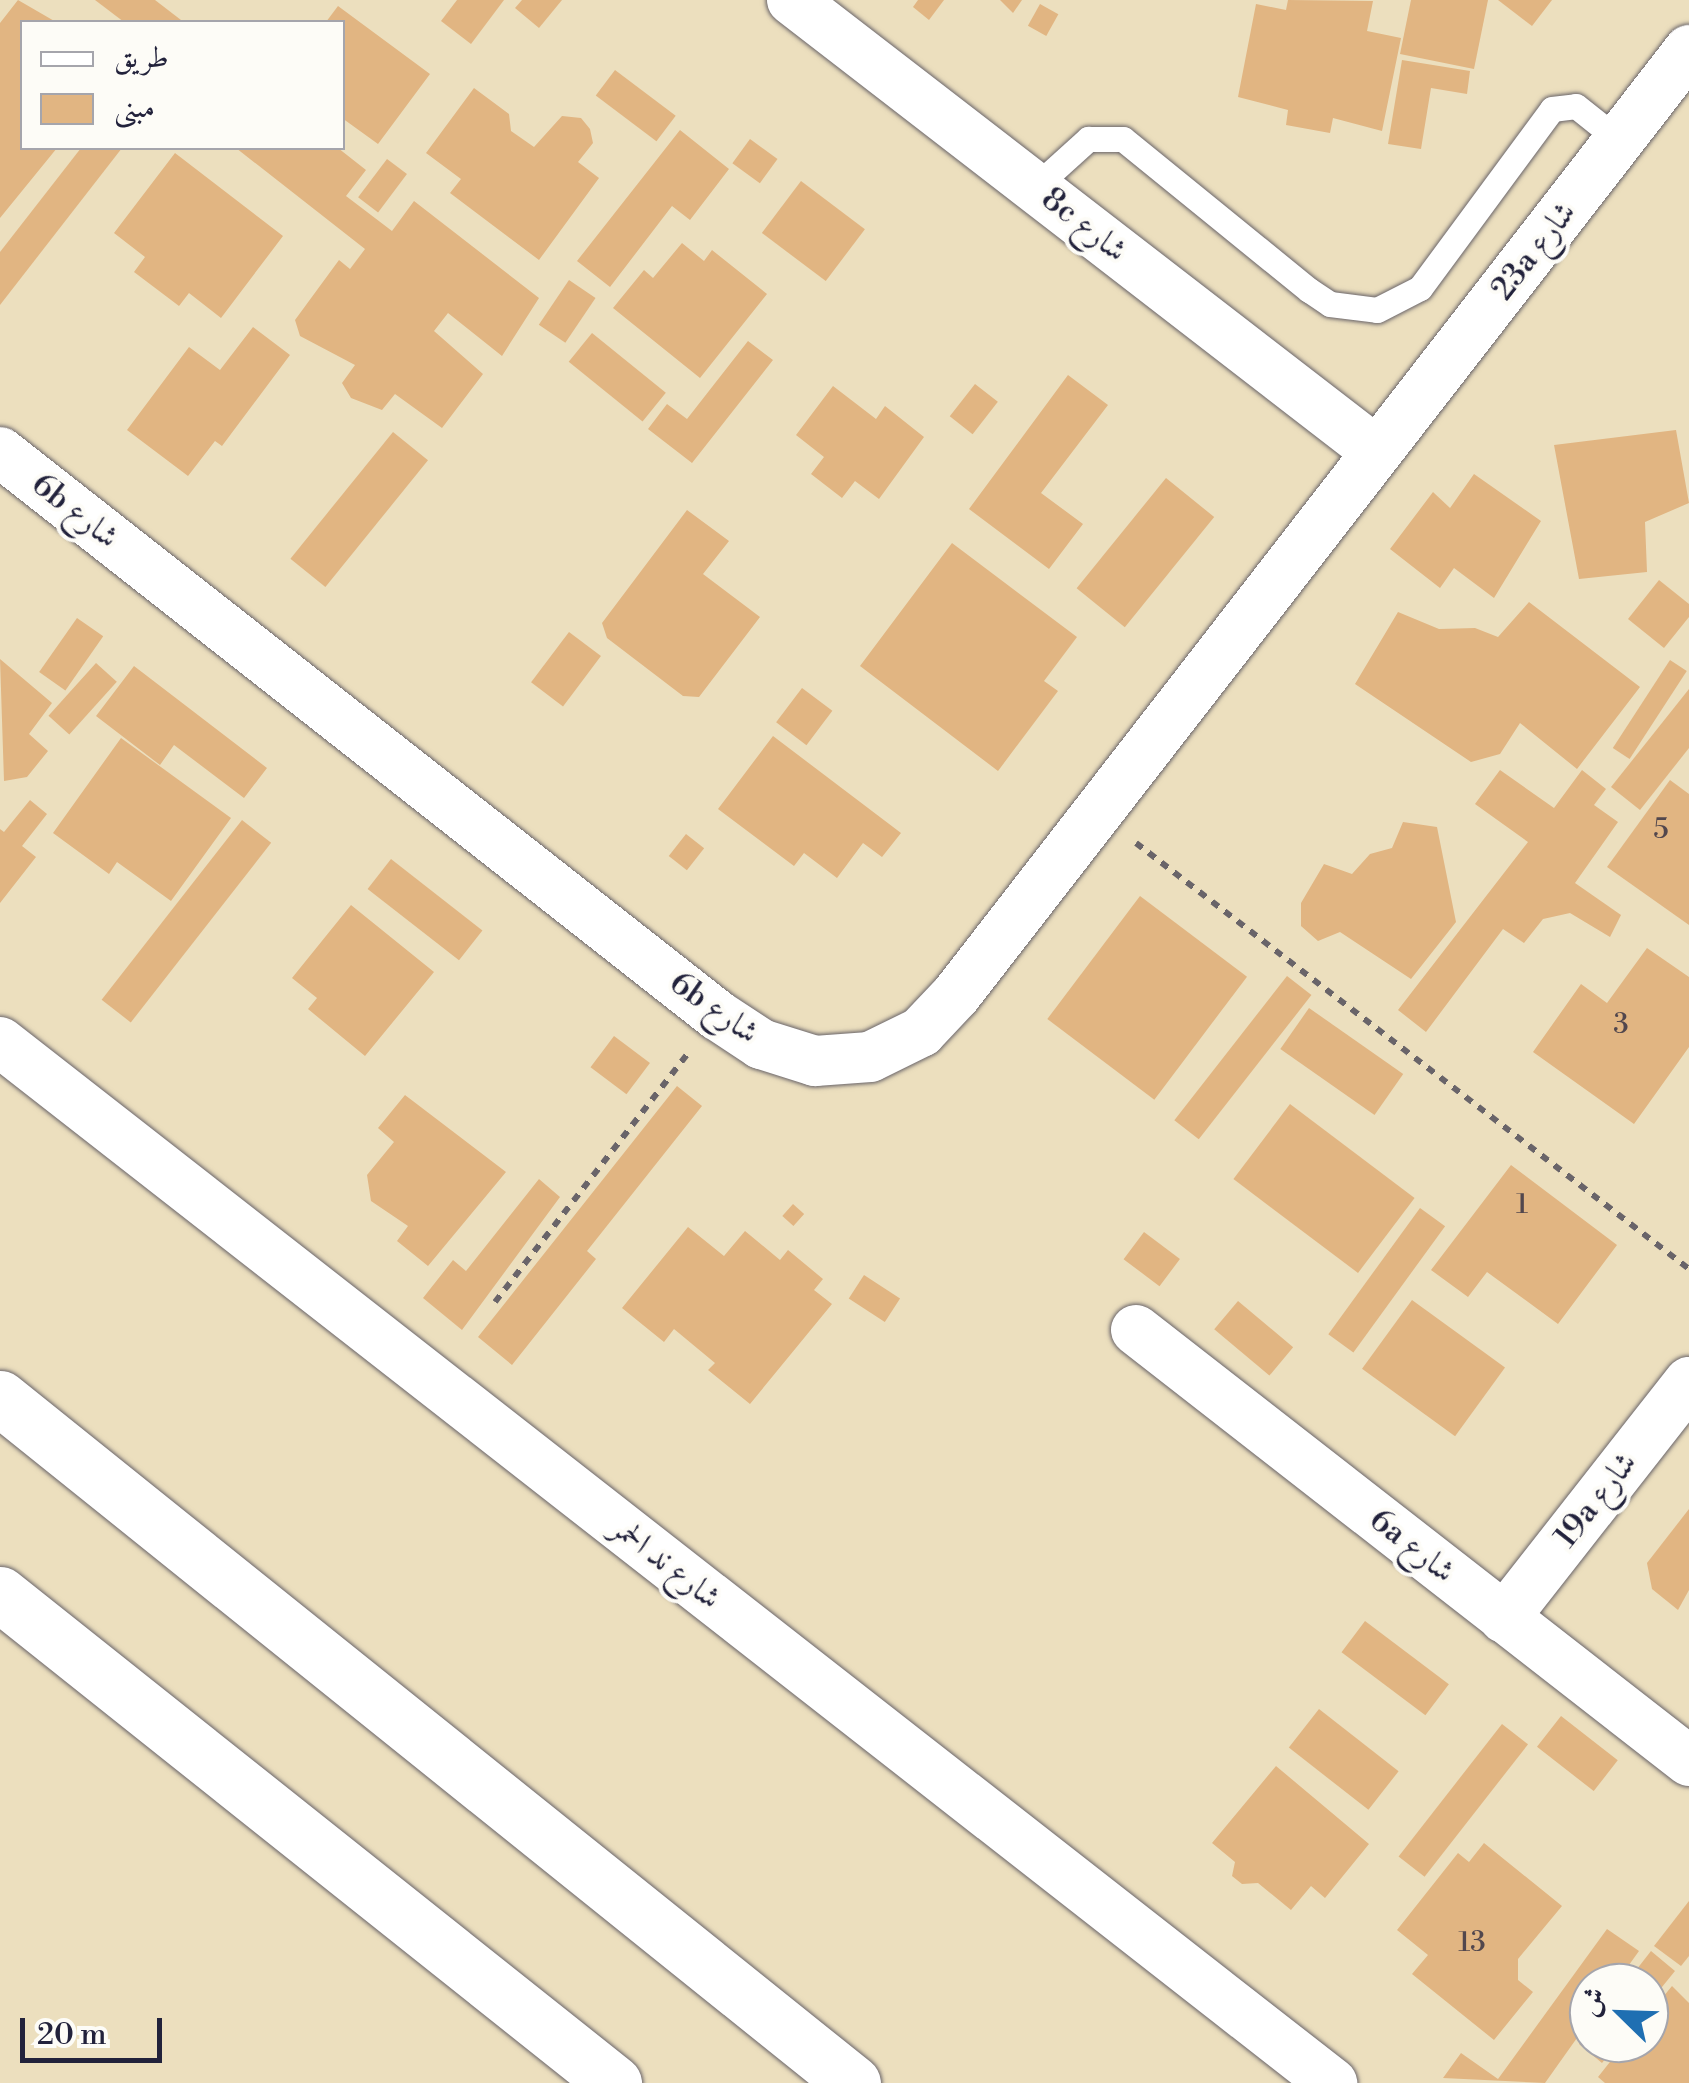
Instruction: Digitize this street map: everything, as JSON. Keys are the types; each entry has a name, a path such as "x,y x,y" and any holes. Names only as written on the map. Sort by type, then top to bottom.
{"main road":[{"path":"0,1398 853,2083"},
{"path":"0,1594 614,2083"}],"street":[{"name":"8c شارع","path":"792,0 1376,451"},
{"name":"23a شارع","path":"1376,451 1689,50"},
{"name":"6b شارع","path":"0,452 718,1015 762,1044 815,1061 870,1057 921,1032 1376,451"},
{"name":"شارع ند الحمر","path":"0,1042 1332,2083"},
{"name":"6a شارع","path":"1136,1330 1689,1760"},
{"name":"19a شارع","path":"1504,1618 1689,1382"}],"lane":[{"path":"1035,187 1088,139 1123,140 1309,290 1330,304 1377,310 1420,288 1552,109 1576,106 1620,141"}],"path":[{"path":"1096,813 1689,1269"},
{"path":"495,1302 718,1015"}],"building":[{"path":"18,0 53,20 20,20 20,150 55,150 0,218 0,23"},
{"path":"95,0 155,0 181,20 121,20"},
{"path":"457,0 504,0 471,44 441,21"},
{"path":"522,0 562,0 539,28 515,8"},
{"path":"918,0 944,0 929,20 913,7"},
{"path":"1000,0 1022,0 1013,13"},
{"path":"1288,0 1373,1 1367,31 1401,38 1382,131 1333,118 1330,133 1286,125 1288,110 1238,97 1256,4 1286,10"},
{"path":"1411,0 1488,0 1474,69 1400,54"},
{"path":"1498,0 1552,0 1532,26"},
{"path":"1040,4 1058,14 1046,36 1028,26"},
{"path":"338,6 430,74 378,144 345,120 345,20 328,20"},
{"path":"1402,60 1470,71 1467,94 1431,88 1421,149 1388,144"},
{"path":"615,70 676,116 656,141 596,96"},
{"path":"474,88 509,114 511,131 534,147 562,116 581,118 590,129 593,143 578,162 599,178 539,260 450,193 461,179 426,153"},
{"path":"680,130 729,169 690,220 672,206 610,287 577,261"},
{"path":"750,139 778,159 760,183 732,163"},
{"path":"79,150 120,150 0,305 0,252"},
{"path":"239,150 341,150 366,170 346,196 392,231 414,201 539,298 502,356 448,313 434,331 483,374 442,428 395,394 382,410 351,398 342,383 355,365 300,336 295,320 339,260 350,269 365,249"},
{"path":"175,153 283,236 221,318 189,293 179,306 134,272 145,257 114,233"},
{"path":"387,159 407,174 378,212 358,197"},
{"path":"801,181 865,229 826,281 762,233"},
{"path":"682,243 704,261 712,250 767,294 700,378 613,308 644,270 653,278"},
{"path":"569,280 596,298 565,343 539,325"},
{"path":"253,327 290,355 222,446 215,441 188,476 127,430 189,347 220,370"},
{"path":"592,333 666,393 643,422 569,362"},
{"path":"748,341 773,360 692,463 648,429 667,404 687,419"},
{"path":"1068,375 1108,405 1041,493 1083,524 1049,569 969,509"},
{"path":"975,384 998,402 973,434 950,416"},
{"path":"833,386 876,419 885,406 924,437 879,499 855,481 842,498 811,474 824,457 796,435"},
{"path":"1676,430 1689,503 1645,522 1647,572 1579,579 1554,445"},
{"path":"393,432 428,460 325,587 290,559"},
{"path":"1474,474 1541,521 1494,598 1454,568 1440,588 1390,549 1433,492 1450,508"},
{"path":"1166,478 1214,517 1125,627 1077,588"},
{"path":"687,510 729,541 703,574 760,617 699,697 683,696 607,638 602,623"},
{"path":"952,543 1077,637 1044,681 1058,691 998,771 860,666"},
{"path":"1659,580 1689,604 1689,617 1664,648 1628,619"},
{"path":"1529,602 1640,687 1577,769 1520,723 1500,754 1471,762 1355,684 1398,612 1439,629 1475,628 1498,637"},
{"path":"77,618 103,636 65,690 39,672"},
{"path":"569,632 601,656 563,706 531,682"},
{"path":"0,659 52,703 29,734 48,751 27,777 4,781"},
{"path":"1670,660 1687,671 1630,759 1613,748"},
{"path":"96,663 117,682 69,734 48,716"},
{"path":"134,666 267,768 244,798 174,745 160,765 96,716"},
{"path":"802,688 832,711 806,745 776,722"},
{"path":"1689,689 1689,748 1640,810 1611,787"},
{"path":"773,736 901,833 882,857 863,843 837,878 804,853 794,866 718,809"},
{"path":"121,738 231,818 171,901 117,862 109,874 53,833"},
{"path":"1500,770 1554,808 1582,770 1606,789 1594,805 1618,822 1575,883 1621,915 1610,937 1570,913 1543,919 1524,943 1503,929 1426,1032 1398,1010 1528,842 1475,804"},
{"path":"1670,780 1689,794 1689,925 1607,867"},
{"path":"30,800 47,814 22,846 36,857 0,903 0,829 4,832"},
{"path":"242,820 271,843 131,1022 102,1000"},
{"path":"1403,822 1437,827 1456,922 1411,979 1340,932 1318,941 1301,926 1301,903 1324,864 1352,874 1370,854 1392,848"},
{"path":"686,834 704,848 687,870 669,856"},
{"path":"391,859 482,930 459,960 368,889"},
{"path":"1140,896 1247,977 1154,1100 1047,1019"},
{"path":"351,905 434,972 365,1056 308,1009 317,998 292,978"},
{"path":"1647,948 1689,977 1689,1047 1634,1124 1533,1052 1581,984 1607,1003"},
{"path":"1287,976 1311,995 1199,1139 1174,1120"},
{"path":"1309,1008 1403,1074 1375,1115 1280,1049"},
{"path":"614,1036 650,1063 626,1094 591,1067"},
{"path":"677,1086 702,1106 587,1251 596,1259 512,1365 478,1337"},
{"path":"405,1095 506,1172 428,1266 397,1241 408,1226 371,1201 367,1175 394,1142 378,1128"},
{"path":"1290,1104 1415,1198 1358,1273 1233,1179"},
{"path":"1511,1165 1617,1245 1558,1324 1487,1272 1468,1297 1431,1270"},
{"path":"539,1179 560,1197 462,1330 423,1298 453,1260 466,1271"},
{"path":"793,1204 804,1214 793,1226 782,1216"},
{"path":"1420,1208 1445,1226 1353,1352 1328,1334"},
{"path":"688,1227 724,1256 745,1231 780,1260 788,1250 823,1279 814,1290 832,1304 750,1404 708,1370 715,1363 674,1329 664,1342 622,1308"},
{"path":"1144,1232 1180,1259 1159,1286 1124,1259"},
{"path":"864,1275 900,1298 885,1322 849,1298"},
{"path":"1412,1300 1505,1368 1455,1436 1362,1369"},
{"path":"1238,1301 1293,1347 1269,1376 1214,1329"},
{"path":"1689,1509 1689,1590 1678,1610 1652,1589 1647,1563"},
{"path":"1365,1621 1449,1684 1425,1715 1342,1652"},
{"path":"1319,1709 1399,1771 1368,1810 1289,1748"},
{"path":"1561,1716 1618,1760 1594,1791 1537,1747"},
{"path":"1502,1724 1528,1744 1425,1877 1399,1856"},
{"path":"1276,1766 1369,1844 1325,1898 1311,1886 1291,1910 1258,1883 1242,1884 1232,1876 1235,1862 1212,1843"},
{"path":"1484,1843 1562,1906 1518,1959 1518,1980 1533,1992 1494,2040 1412,1974 1428,1955 1397,1930 1458,1853 1469,1862"},
{"path":"1689,1901 1689,1956 1681,1966 1654,1946"},
{"path":"1607,1929 1639,1951 1630,1963 1582,1963"},
{"path":"1651,1951 1665,1963 1642,1963"},
{"path":"1569,1981 1569,2049 1545,2083 1443,2078 1461,2053 1498,2079"},
{"path":"1672,1986 1689,2003 1689,2083 1605,2083 1598,2077 1609,2063 1669,2063"}]}
